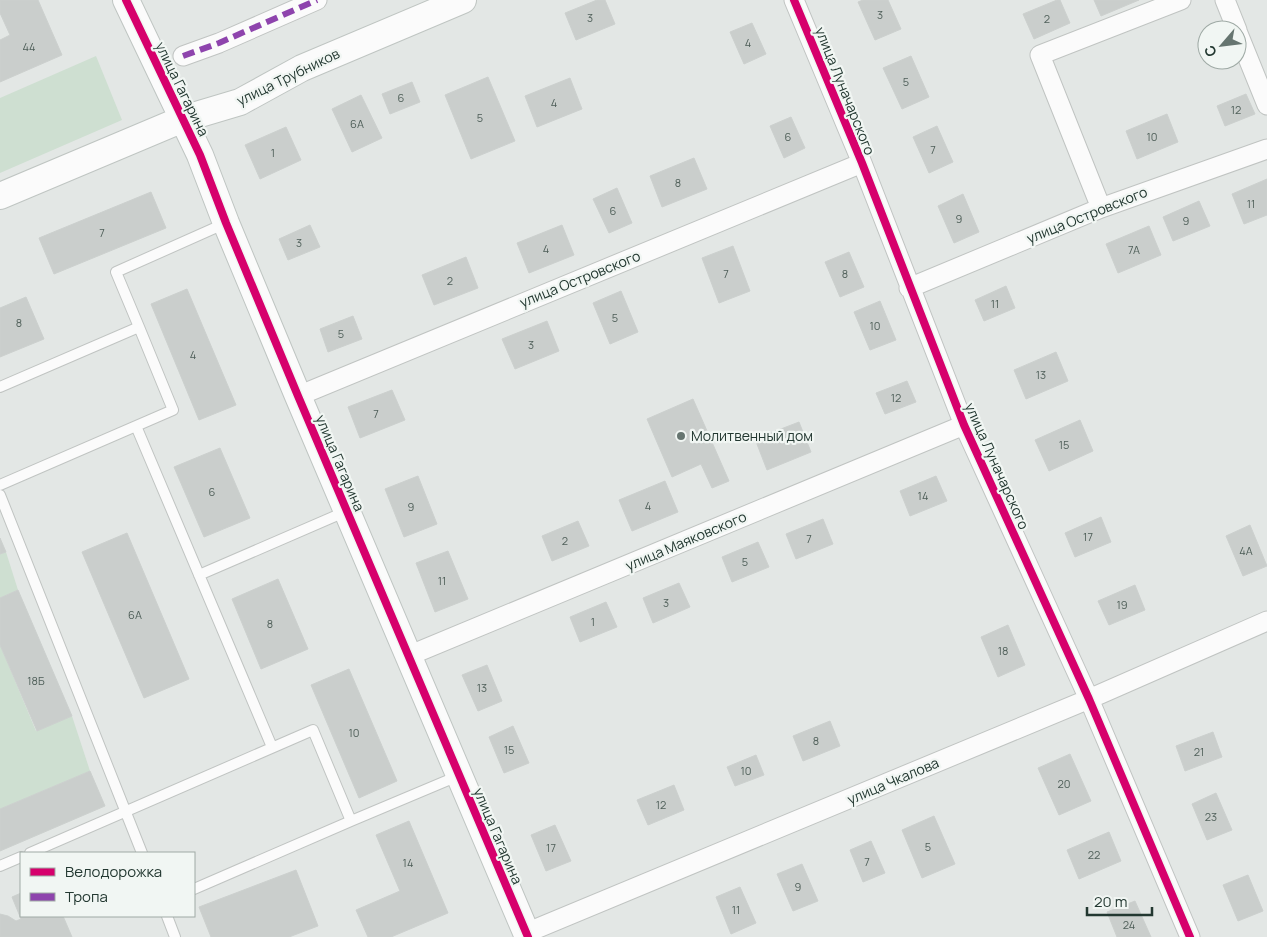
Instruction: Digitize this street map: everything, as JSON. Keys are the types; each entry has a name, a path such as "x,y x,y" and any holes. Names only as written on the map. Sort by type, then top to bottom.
{"street":[{"name":"улица Гагарина","path":"126,0 200,155 226,223 459,776 524,936"},
{"path":"183,56 219,43 317,0"},
{"name":"улица Трубников","path":"0,196 183,119 240,102 302,68 463,0"},
{"name":"улица Луначарского","path":"794,0 862,163 909,288 964,425 1090,699 1190,937"},
{"path":"1101,208 1040,55 1181,0"},
{"path":"1225,0 1233,20"},
{"path":"1247,55 1267,106"},
{"name":"улица Островского","path":"909,288 1101,208 1267,148"},
{"name":"улица Островского","path":"298,396 862,163"},
{"name":"улица Маяковского","path":"408,656 964,425"},
{"name":"улица Чкалова","path":"524,936 1090,699 1267,621"}],"lane":[{"path":"0,485 173,410 116,272 226,223"},
{"path":"0,387 139,326"},
{"path":"136,426 272,747"},
{"path":"0,495 142,852"},
{"path":"199,575 347,511"},
{"path":"32,852 313,730 351,821"},
{"path":"195,889 459,776"},
{"path":"0,866 20,857"},
{"path":"166,917 175,937"}],"green space":[{"path":"96,56 122,120 0,173 0,98"},
{"path":"6,552 18,590 0,598 0,554"},
{"path":"0,645 36,731 72,716 90,771 0,809"}],"building":[{"path":"0,0 38,0 62,55 0,82 0,40 10,35 0,13"},
{"path":"597,0 605,0 615,24 576,40 565,13"},
{"path":"863,0 888,0 901,29 875,40 858,2"},
{"path":"1060,0 1070,23 1034,39 1023,14"},
{"path":"1094,0 1139,0 1101,16"},
{"path":"752,23 766,54 744,64 730,32"},
{"path":"911,56 929,97 902,109 883,68"},
{"path":"488,77 515,141 471,159 445,95"},
{"path":"570,78 582,109 537,127 525,96"},
{"path":"412,82 420,102 390,114 382,94"},
{"path":"1246,94 1255,114 1225,126 1217,106"},
{"path":"361,95 382,138 352,152 332,109"},
{"path":"1167,114 1178,142 1137,159 1126,131"},
{"path":"791,117 805,148 784,158 770,126"},
{"path":"937,126 953,162 929,173 913,137"},
{"path":"286,127 301,160 260,179 245,145"},
{"path":"694,158 707,189 662,207 650,176"},
{"path":"1267,179 1267,215 1244,224 1232,194"},
{"path":"617,188 632,223 609,233 593,199"},
{"path":"151,192 166,228 54,274 39,238"},
{"path":"963,194 979,232 954,243 938,206"},
{"path":"1199,201 1210,226 1173,241 1163,217"},
{"path":"310,225 320,247 288,260 279,239"},
{"path":"562,225 574,255 529,273 517,243"},
{"path":"1149,226 1161,255 1118,273 1106,244"},
{"path":"733,246 750,291 719,303 702,258"},
{"path":"849,252 864,287 840,297 825,262"},
{"path":"466,257 478,288 434,305 422,275"},
{"path":"1006,286 1015,308 984,321 975,300"},
{"path":"187,289 236,405 199,420 151,304"},
{"path":"621,291 638,332 610,344 593,303"},
{"path":"26,297 44,339 0,357 0,308"},
{"path":"880,301 896,340 870,350 854,312"},
{"path":"353,316 362,339 328,352 320,329"},
{"path":"547,321 559,351 515,369 502,339"},
{"path":"1056,352 1068,381 1026,399 1014,370"},
{"path":"907,381 916,402 885,414 876,393"},
{"path":"392,390 405,420 360,438 348,407"},
{"path":"693,399 729,481 712,488 701,464 672,477 647,419"},
{"path":"1080,420 1093,451 1049,471 1035,440"},
{"path":"799,422 811,452 767,470 755,439"},
{"path":"220,448 250,518 204,537 174,467"},
{"path":"418,476 437,524 404,537 385,489"},
{"path":"936,476 947,501 910,516 900,491"},
{"path":"665,481 678,512 632,531 619,500"},
{"path":"1101,517 1111,542 1075,557 1065,533"},
{"path":"823,519 833,544 796,559 786,534"},
{"path":"578,521 589,546 552,561 542,536"},
{"path":"1250,525 1267,566 1243,576 1226,536"},
{"path":"127,533 189,679 144,698 82,552"},
{"path":"0,538 6,552 0,554"},
{"path":"758,542 769,567 732,582 722,557"},
{"path":"448,551 468,599 435,612 416,563"},
{"path":"278,579 308,649 261,669 232,599"},
{"path":"679,583 690,607 653,623 643,598"},
{"path":"1135,585 1145,610 1109,625 1098,601"},
{"path":"18,590 72,716 37,731 0,645 0,598"},
{"path":"606,602 617,627 580,642 570,617"},
{"path":"1008,625 1025,665 998,677 981,637"},
{"path":"487,665 502,701 478,711 462,675"},
{"path":"349,669 397,781 359,798 311,685"},
{"path":"830,721 840,746 803,761 793,736"},
{"path":"513,726 529,763 504,773 489,737"},
{"path":"1213,732 1222,757 1185,771 1176,746"},
{"path":"1070,754 1091,801 1059,815 1038,768"},
{"path":"756,755 764,775 735,786 727,767"},
{"path":"90,771 105,806 0,851 0,809"},
{"path":"674,785 684,810 648,825 637,800"},
{"path":"1216,793 1232,830 1207,840 1192,804"},
{"path":"934,816 955,864 922,878 902,830"},
{"path":"409,821 448,913 391,937 368,937 356,910 400,891 376,835"},
{"path":"555,825 571,861 546,871 531,835"},
{"path":"1109,832 1121,861 1079,879 1067,850"},
{"path":"871,841 885,873 863,882 850,850"},
{"path":"802,864 818,901 793,911 777,874"},
{"path":"296,870 318,926 289,937 211,937 199,907"},
{"path":"1248,875 1263,911 1238,921 1223,885"},
{"path":"740,887 756,923 731,934 716,897"},
{"path":"20,893 20,917 12,897"},
{"path":"1135,901 1151,937 1117,937 1107,912"},
{"path":"0,914 16,921 21,919 20,917 63,917 72,937 0,937"}],"marked path":[{"path":"183,56 219,43 317,0"}],"cycle path":[{"path":"126,0 200,155 226,223 298,396 528,937"},
{"path":"794,0 862,163 964,425 1089,699 1190,937"}],"place":[{"name":"Молитвенный дом","path":"681,436"}]}
